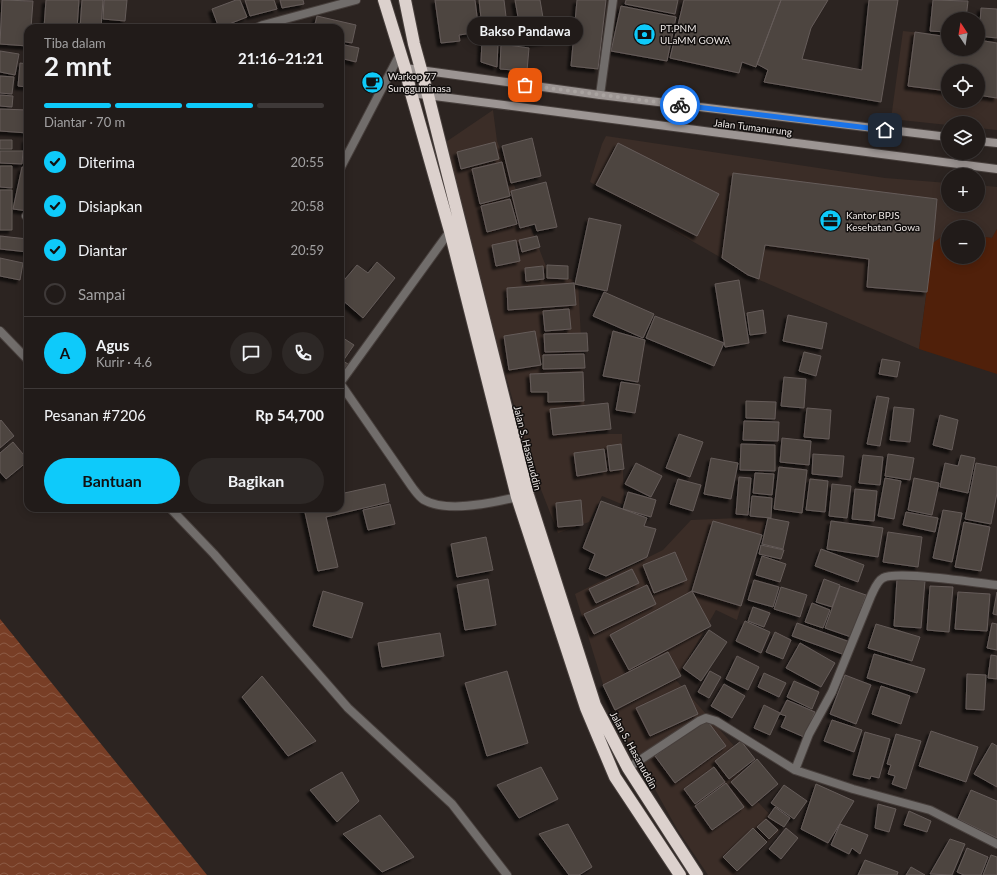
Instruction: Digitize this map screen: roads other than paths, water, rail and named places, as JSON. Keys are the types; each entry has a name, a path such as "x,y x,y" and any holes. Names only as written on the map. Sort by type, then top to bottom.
{"highway":[{"path":"384,0 405,68 450,231 517,498 586,708 616,777 680,875"},
{"name":"Jalan S. Hasanuddin","path":"405,0 421,70 528,495 595,705 628,768 697,875"}],"street":[{"path":"267,24 356,0"},
{"path":"600,95 613,0"},
{"path":"344,161 400,52"},
{"name":"Jalan Tumanurung","path":"405,68 600,95 941,136"},
{"name":"Jalan Tumanurung","path":"411,93 997,169"},
{"path":"985,142 997,143"},
{"path":"344,377 450,231"},
{"path":"0,331 24,356"},
{"path":"344,389 412,487 424,500 448,506 490,503 517,498"},
{"path":"174,512 214,554 348,708 452,804 507,875"},
{"path":"795,770 809,734 832,692 871,596 879,581 888,576 917,576 997,585"},
{"path":"628,768 699,721 706,718 712,720 795,770 853,789 930,810 997,844"}],"water":[{"path":"0,619 207,875 0,875"}],"place":[{"name":"PT.PNM ULaMM GOWA","path":"644,34"},
{"name":"Warkop 77 Sungguminasa","path":"372,82"},
{"name":"Bakso Pandawa","path":"525,85"},
{"name":"Kantor BPJS Kesehatan Gowa","path":"831,221"}]}
